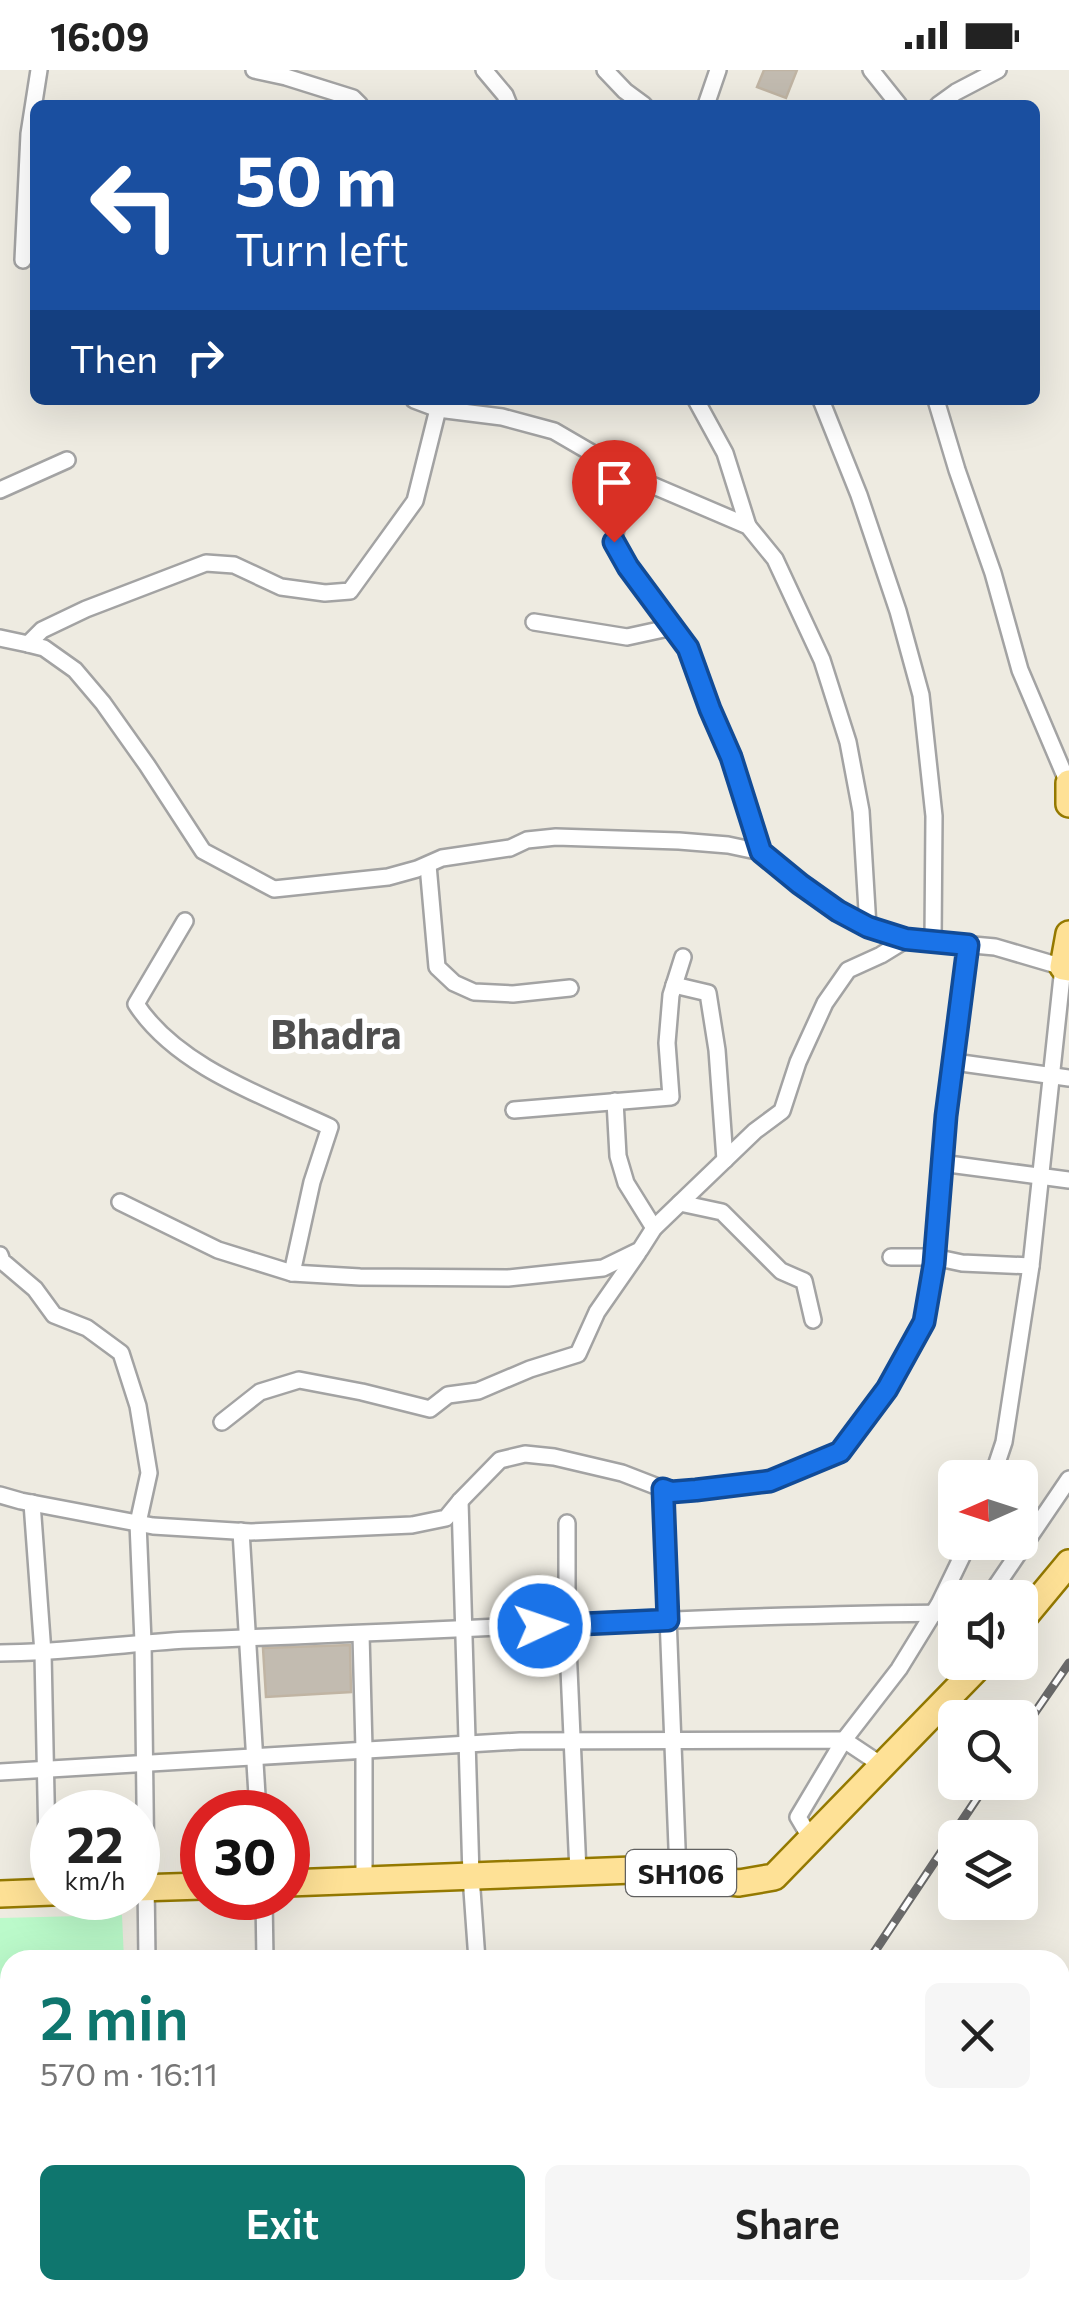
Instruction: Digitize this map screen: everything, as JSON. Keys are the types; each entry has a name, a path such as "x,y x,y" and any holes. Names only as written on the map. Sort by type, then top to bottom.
{"main road":[{"path":"1068,783 1069,804"},
{"path":"1066,967 1069,934"},
{"path":"1038,1600 1069,1563"},
{"name":"SH106","path":"310,1882 659,1868 738,1883 774,1877 967,1680"},
{"path":"0,1894 30,1893"}],"street":[{"path":"34,100 39,70"},
{"path":"254,70 355,100"},
{"path":"484,70 507,100"},
{"path":"605,70 637,100"},
{"path":"708,100 718,70"},
{"path":"871,70 895,100"},
{"path":"945,100 998,70"},
{"path":"24,260 30,128"},
{"path":"427,405 554,430 624,472 748,526"},
{"path":"699,405 725,454 748,526 775,560 822,660 848,742 861,811 868,927"},
{"path":"823,405 859,494 921,695 934,816 932,942"},
{"path":"938,405 994,574 1020,670 1068,783"},
{"path":"28,644 42,630 86,609 206,564 234,565 282,587 350,591 415,501 438,409"},
{"path":"0,490 67,460"},
{"path":"624,472 614,542 688,648 731,757 761,852"},
{"path":"534,622 627,637 673,626"},
{"path":"0,638 44,648 75,670 147,765 203,851 274,889 388,878 442,858 510,848 528,840 679,840 761,852 838,911 868,927 906,939 995,947 1066,967 1061,1077 1041,1176 1031,1266 998,1460"},
{"path":"428,865 437,966 454,984 474,992 513,994 570,988"},
{"path":"185,921 136,1004 146,1020 198,1064 330,1127 312,1182 292,1273"},
{"path":"222,1422 260,1392 299,1380 430,1409 448,1395 478,1390 578,1354 598,1312 654,1228 755,1130 782,1111 824,1003 848,970 906,939"},
{"path":"0,1495 138,1523 240,1531 412,1525 446,1518 500,1460 525,1454 622,1473 671,1492 770,1481 840,1452 887,1389 924,1322 968,945"},
{"path":"514,1110 671,1096 670,995 684,957"},
{"path":"674,985 708,992 717,1050 725,1160"},
{"path":"954,1062 1061,1077"},
{"path":"615,1101 618,1156 626,1183 654,1228"},
{"path":"942,1163 1069,1180"},
{"path":"120,1202 218,1250 292,1273 508,1278 602,1268 640,1250"},
{"path":"680,1204 722,1212 781,1271 804,1281 813,1320"},
{"path":"0,1255 2,1262 35,1289 54,1314 87,1328 121,1354 138,1406 149,1473 138,1523 143,1790"},
{"path":"891,1257 1031,1266"},
{"path":"1000,1580 1069,1479"},
{"path":"663,1489 678,1873"},
{"path":"460,1501 476,1950"},
{"path":"32,1504 43,1654 46,1790"},
{"path":"567,1523 567,1624 578,1872"},
{"path":"240,1531 256,1790"},
{"path":"811,1839 798,1817 844,1740 899,1669 960,1560"},
{"path":"0,1653 43,1654 143,1642 567,1624 938,1614"},
{"path":"361,1634 364,1880"},
{"path":"0,1772 467,1744 672,1740 844,1740 883,1766"},
{"path":"144,1920 146,1950"},
{"path":"264,1920 265,1950"}],"green space":[{"path":"0,1918 122,1920 124,1950 0,1950"}],"building":[{"path":"764,70 797,70 786,98 757,87"},
{"path":"350,1645 351,1692 266,1697 263,1648"}],"railway":[{"path":"1038,1708 1069,1663"},
{"path":"876,1950 976,1800"}],"district":[{"name":"Bhadra","path":"336,1032"}],"route":[{"path":"540,1626 668,1620 663,1489 671,1492 770,1481 840,1452 887,1389 924,1322 934,1264 946,1116 968,945 906,939 868,927 838,911 761,852 731,757 688,648 614,542"}]}
